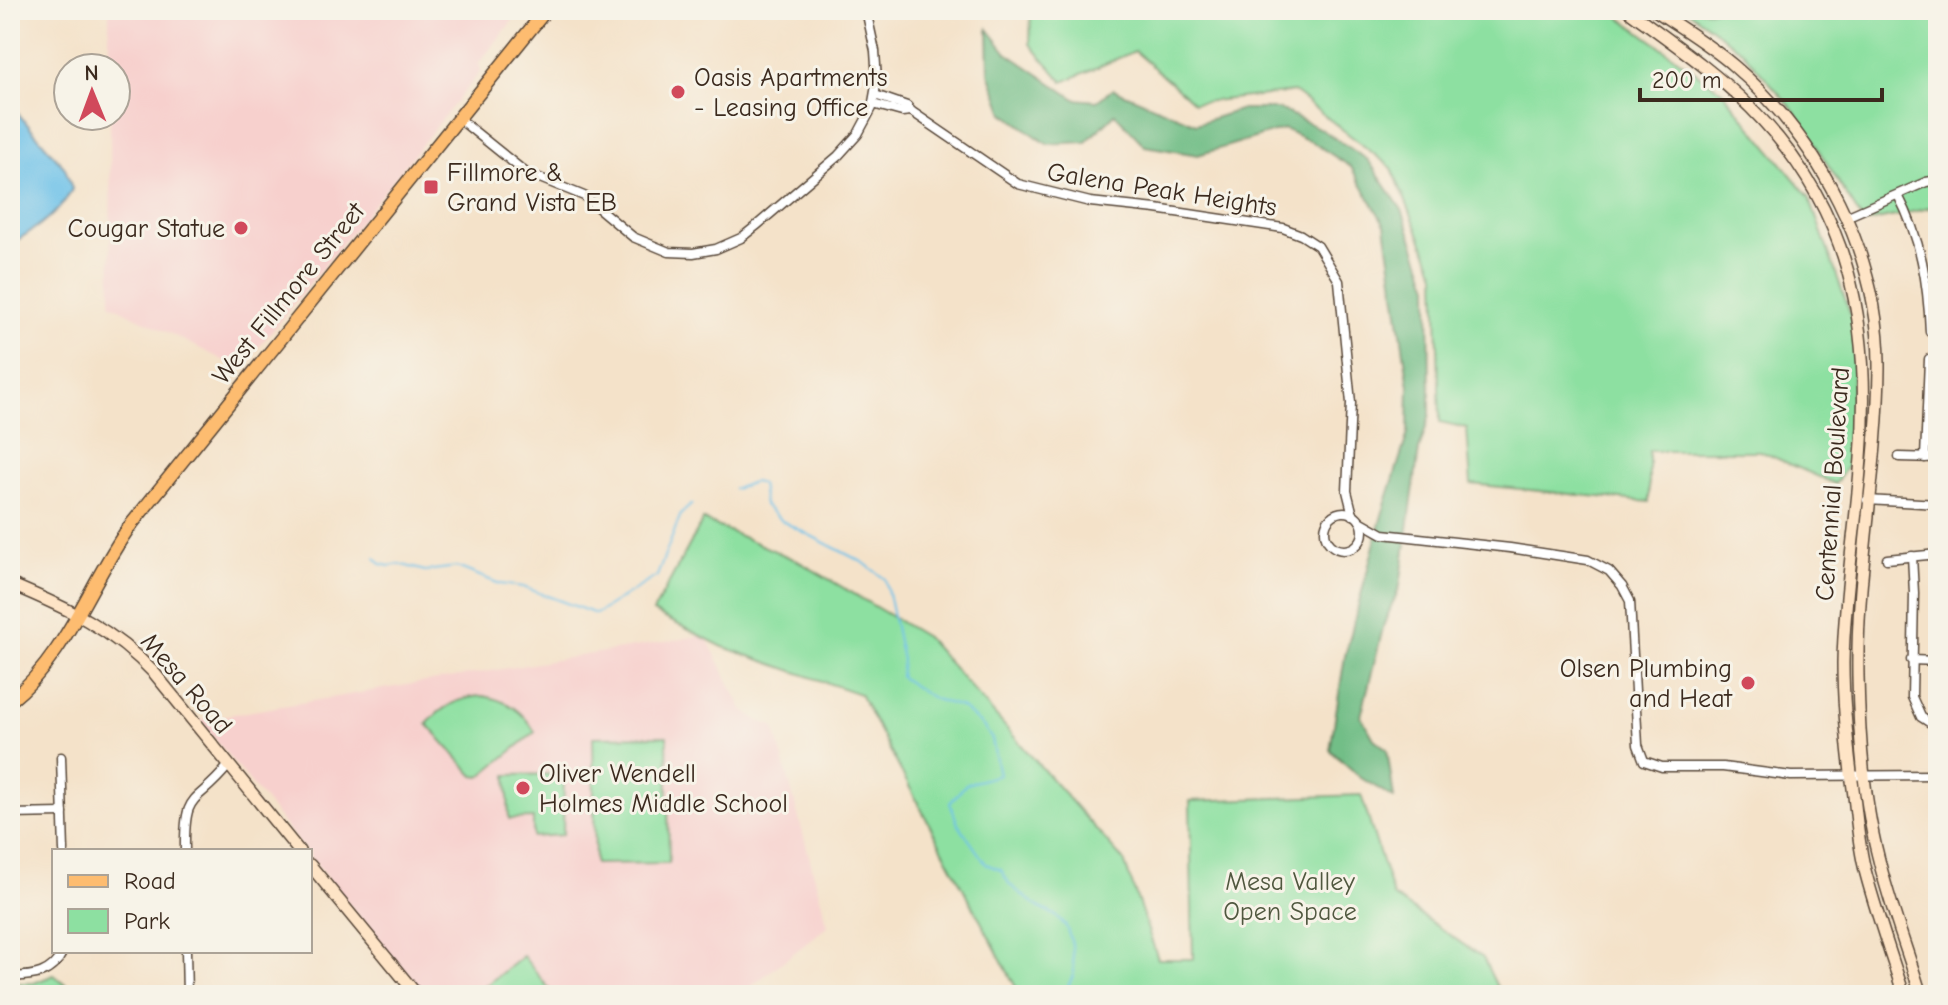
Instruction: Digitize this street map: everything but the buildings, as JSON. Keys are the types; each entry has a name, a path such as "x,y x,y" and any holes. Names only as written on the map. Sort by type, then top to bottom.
{"main road":[{"name":"West Fillmore Street","path":"10,701 48,662 106,561 130,526 546,10"},
{"name":"Centennial Boulevard","path":"1628,10 1674,42 1745,102 1783,145 1817,192 1836,231 1860,316 1864,403 1858,777 1865,871 1904,995"},
{"name":"Centennial Boulevard","path":"1655,10 1733,65 1761,92 1831,184 1846,217 1864,266 1876,314 1879,367 1863,500"},
{"path":"1674,42 1682,29"},
{"name":"Mesa Road","path":"10,584 78,613 116,637 147,665 297,849"},
{"name":"Centennial Boulevard","path":"1858,777 1878,857 1921,995"},
{"path":"312,867 417,995"}],"street":[{"path":"458,118 525,172 584,196 633,237 669,252 693,253 728,245 756,226 849,146 866,121 874,99 877,67 866,10"},
{"name":"Galena Peak Heights","path":"874,99 907,106 1018,184 1090,202 1283,228 1318,246 1339,281 1352,422 1347,491"},
{"path":"1846,217 1926,182 1938,180"},
{"path":"1898,195 1922,257 1928,288 1930,332"},
{"path":"1925,458 1933,378 1929,359"},
{"path":"1899,457 1938,458"},
{"path":"1347,491 1337,513 1325,526 1328,541 1335,548 1343,550 1383,534"},
{"path":"1347,491 1362,530 1359,542"},
{"path":"1863,500 1938,504"},
{"path":"1337,513 1356,518 1383,534 1588,560 1609,571 1630,601 1638,745 1644,761 1662,767 1723,767 1791,776 1938,775"},
{"path":"1887,559 1938,554"},
{"path":"1912,556 1911,687 1914,704 1926,723 1938,728"},
{"path":"1911,660 1938,661"},
{"path":"61,757 64,849"},
{"path":"185,849 184,823 191,801 228,766"},
{"path":"10,814 63,813"},
{"path":"10,977 37,976 46,972 62,953"},
{"path":"186,953 187,995"}],"shaded area":[{"path":"109,10 521,10 479,63 481,71 241,369 111,304 110,132 132,132 132,52 109,52"},
{"name":"Oliver Wendell Holmes Middle School","path":"705,635 743,709 758,721 774,726 828,926 740,995 424,995 312,859 312,849 304,849 199,720"}],"green space":[{"path":"1031,10 1610,10 1723,92 1809,197 1855,327 1849,464 1835,484 1760,451 1649,451 1649,502 1471,484 1467,428 1440,422 1436,274 1392,168 1294,92 1194,103 1135,51 1063,82 1030,44"},
{"path":"1687,10 1938,10 1938,206 1864,223 1793,109 1742,51"},
{"path":"988,29 1007,53 1075,99 1097,101 1113,89 1196,124 1242,109 1279,109 1321,129 1368,160 1402,210 1429,286 1430,414 1419,450 1400,586 1384,624 1361,716 1374,739 1387,749 1394,798 1361,778 1330,750 1345,656 1382,515 1408,433 1409,386 1385,225 1351,167 1312,142 1284,129 1198,155 1145,146 1115,114 1086,142 1047,144 1004,113 989,73"},
{"name":"Mesa Valley Open Space","path":"703,520 798,561 926,637 1124,861 1158,959 1193,959 1190,801 1361,795 1393,896 1483,958 1501,995 1020,995 860,694 723,647 653,612"},
{"path":"483,696 500,700 514,708 535,732 480,777 474,776 427,724 452,704"},
{"path":"667,736 669,863 595,864 593,737"},
{"path":"564,774 563,835 533,837 533,818 509,819 507,775"},
{"path":"523,956 554,995 474,995"},
{"path":"54,975 69,987 120,987 120,995 10,995 10,983 34,983"}],"water":[{"path":"10,104 65,168 72,189 53,214 10,245"}],"waterway":[{"path":"734,489 753,482 761,484 764,505 782,521 864,563 885,579 902,660 900,677 934,699 961,707 983,726 992,739 999,775 966,784 950,803 958,824 986,864 1001,870 1010,885 1066,926 1072,944 1074,973 1067,989 1059,995"},
{"path":"375,558 381,564 399,564 425,571 457,567 596,614 657,576 681,514 692,504"}],"place":[{"name":"Oasis Apartments - Leasing Office","path":"678,92"},
{"name":"Fillmore & Grand Vista EB","path":"431,187"},
{"name":"Cougar Statue","path":"241,228"},
{"name":"Olsen Plumbing and Heat","path":"1748,683"},
{"name":"Oliver Wendell Holmes Middle School","path":"523,788"}]}
